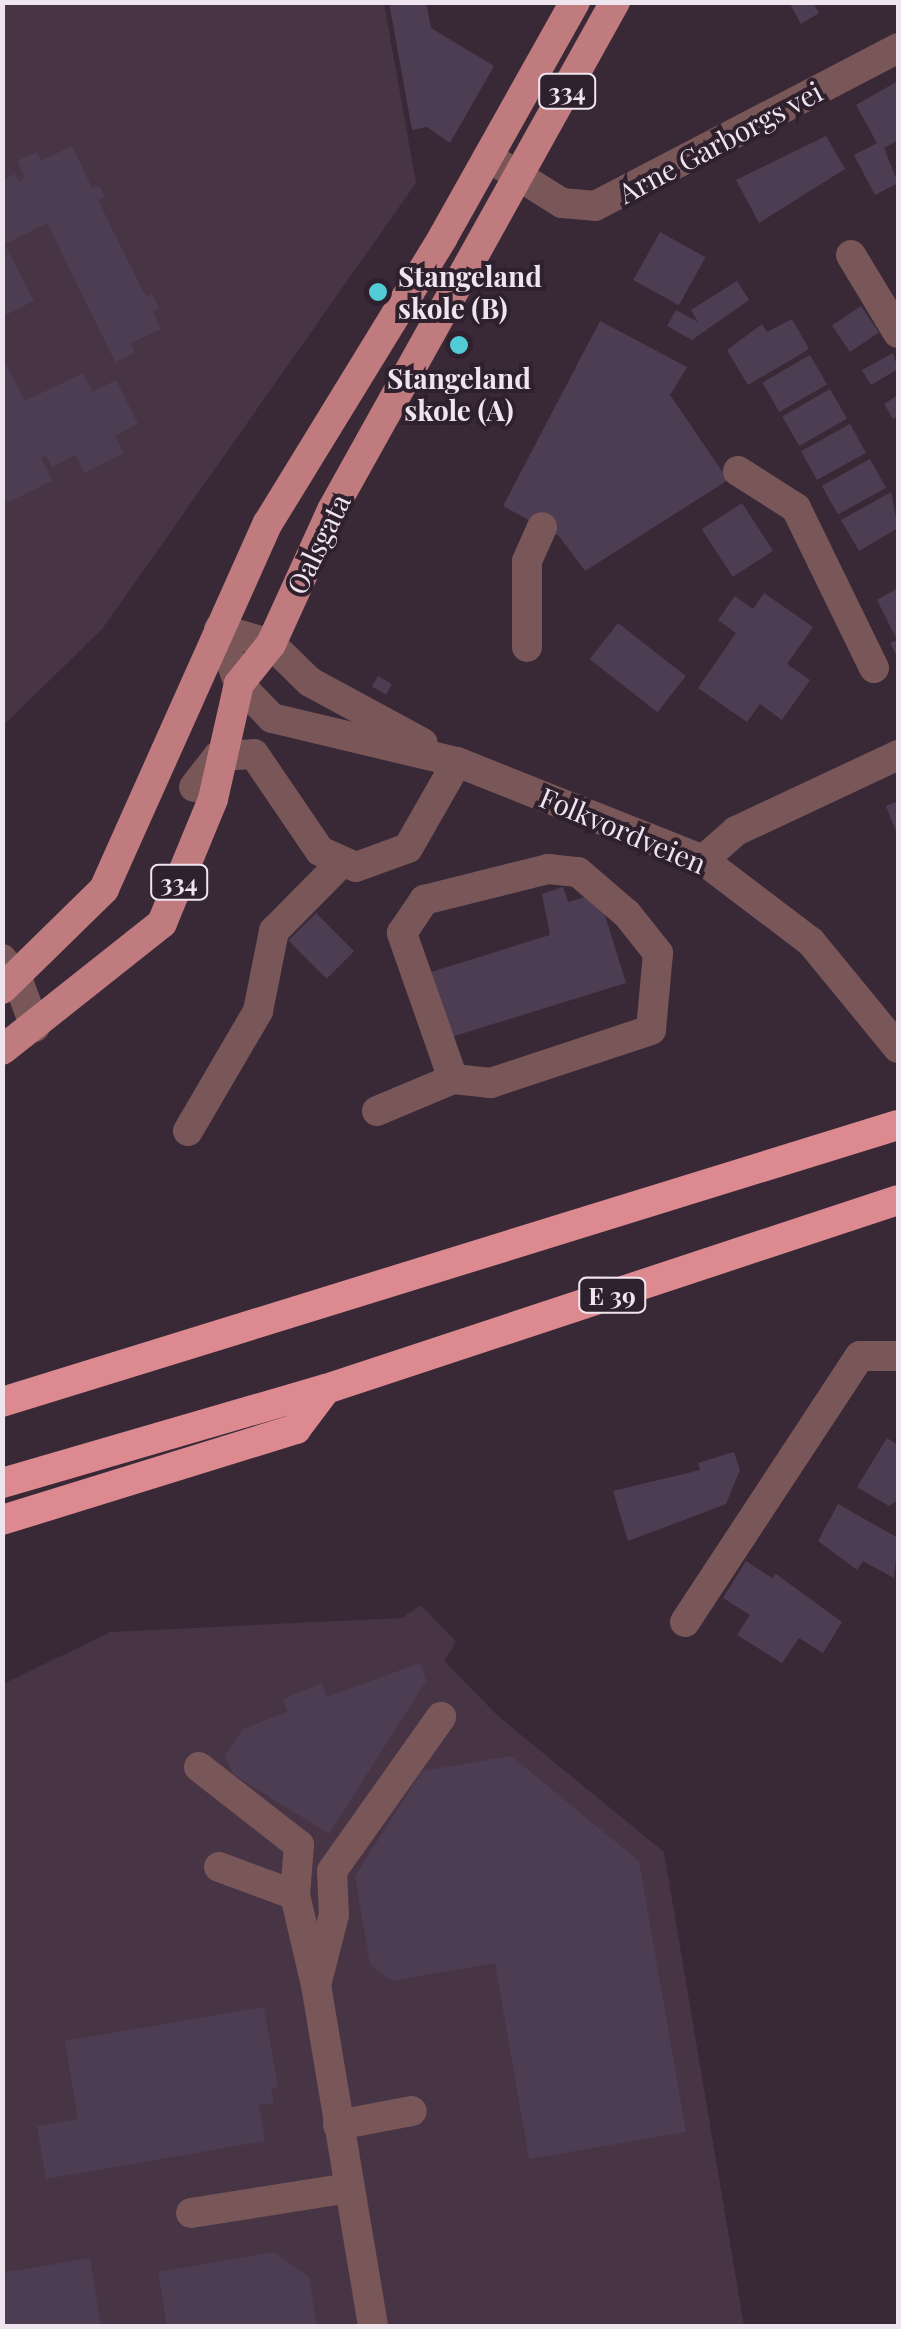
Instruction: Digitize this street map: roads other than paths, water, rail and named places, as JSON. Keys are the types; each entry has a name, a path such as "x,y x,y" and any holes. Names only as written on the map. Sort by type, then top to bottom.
{"highway":[{"path":"3,1402 898,1126"},
{"name":"E 39","path":"2,1483 326,1389 898,1200"},
{"path":"2,1520 296,1428 326,1389"}],"main road":[{"name":"Oalsgata","path":"8,975 104,889 268,523 488,156 575,2"},
{"name":"Oalsgata","path":"2,1050 162,923 213,800 239,684 270,644 332,510 520,179 615,2"}],"street":[{"name":"Arne Garborgs vei","path":"488,156 562,203 595,206 898,48"},
{"path":"851,255 898,333"},
{"path":"738,471 796,508 874,668"},
{"path":"528,647 527,561 542,527"},
{"name":"Folkvordveien","path":"219,629 270,644 310,682 458,762 703,860 811,942 898,1048"},
{"name":"Folkvordveien","path":"219,629 239,684 272,718 458,762"},
{"path":"194,787 218,756 254,754 320,851 340,865 376,863 408,848 458,762"},
{"path":"703,860 736,830 898,755"},
{"path":"408,848 424,900"},
{"path":"188,1131 258,1011 274,932 340,865"},
{"path":"378,1111 453,1078 491,1082 652,1030 658,953 627,914 578,872 548,869 424,900 402,934 453,1078"},
{"path":"8,975 35,1027"},
{"path":"2,1013 35,1027"},
{"path":"685,1622 860,1356 898,1356"},
{"path":"316,1985 334,1915 332,1871 441,1716"},
{"path":"199,1767 299,1845 295,1895 316,1985 373,2326"},
{"path":"219,1868 295,1895"},
{"path":"338,2126 412,2110"},
{"path":"190,2213 348,2188"}],"place":[{"name":"Stangeland skole (B)","path":"378,292"},
{"name":"Stangeland skole (A)","path":"459,345"}]}
